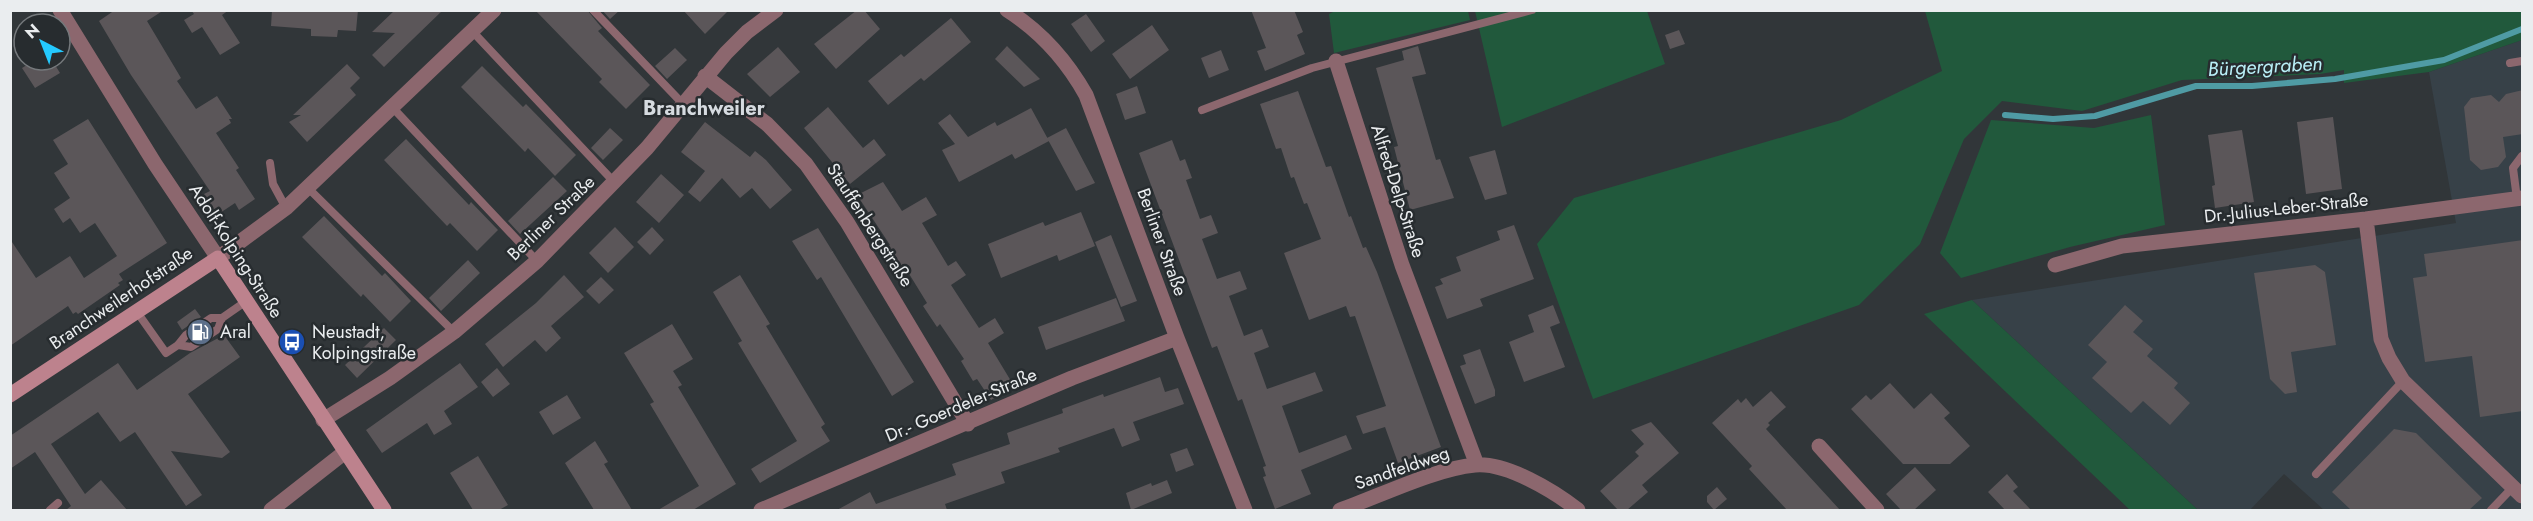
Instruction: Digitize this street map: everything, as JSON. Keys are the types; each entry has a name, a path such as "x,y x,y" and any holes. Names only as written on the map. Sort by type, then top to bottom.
{"street":[{"name":"Adolf-Kolping-Straße","path":"60,10 155,164 384,510"},
{"name":"Branchweilerhofstraße","path":"10,395 218,258 286,208 494,10"},
{"name":"Berliner Straße","path":"1007,10 1020,19 1057,54 1074,74 1086,95 1177,338 1245,510"},
{"name":"Berliner Straße","path":"323,420 390,378 454,332 537,261 615,183 705,76 747,32 771,12"},
{"name":"Alfred-Delp-Straße","path":"1336,61 1402,265 1477,465"},
{"name":"Stauffenbergstraße","path":"705,76 767,124 806,164 847,222 968,424"},
{"name":"Dr.-Julius-Leber-Straße","path":"2055,265 2122,246 2366,219 2520,199"},
{"path":"2366,219 2381,339 2389,358 2403,381 2518,491"},
{"name":"Dr.- Goerdeler-Straße","path":"761,510 1072,378 1177,338"},
{"path":"1819,446 1877,510"},
{"path":"271,510 345,452"},
{"name":"Sandfeldweg","path":"1340,510 1435,475 1477,465"},
{"path":"1477,465 1519,475 1547,489 1578,510"}],"lane":[{"path":"593,10 683,104"},
{"path":"1202,111 1312,68 1532,10"},
{"path":"472,32 615,183"},
{"path":"2510,63 2523,61"},
{"path":"392,107 537,261"},
{"path":"2520,199 2513,168 2523,156"},
{"path":"270,163 273,184 286,208"},
{"path":"308,188 454,332"},
{"path":"137,312 166,353 210,318 222,318 245,302"},
{"path":"178,345 191,347 218,329 222,318"},
{"path":"2316,474 2403,381"},
{"path":"2491,510 2518,491"},
{"path":"50,510 58,503"}],"shaded area":[{"path":"2522,40 2522,510 2324,510 2284,474 2250,510 2198,510 1972,300 2456,223 2429,72"}],"green space":[{"path":"1337,10 1468,11 1470,20 1334,53 1329,14"},
{"path":"2522,10 2522,40 2429,72 2344,83 2344,70 2320,74 2182,80 2082,111 2002,101 1964,139 1920,244 1859,305 1593,399 1537,244 1574,198 1841,120 1942,71 1925,11"},
{"path":"1475,11 1647,11 1665,64 1502,127"},
{"path":"2151,115 2165,225 2070,247 1961,278 1940,253 1991,120 2094,128"},
{"path":"1972,300 2198,510 2130,510 1924,314"}],"building":[{"path":"115,10 164,10 147,21 181,78 177,81 196,109 217,96 232,119 229,119 231,123 216,133 239,168 236,170 255,199 239,210 235,203 217,215 204,194 210,191 131,75 99,21"},
{"path":"191,10 229,10 222,15 240,43 220,55 202,27 192,33 184,20 194,14"},
{"path":"272,10 358,10 356,31 338,30 337,37 311,36 311,29 271,26"},
{"path":"395,10 443,10 384,67 372,55 395,33 372,32"},
{"path":"535,10 587,10 602,28 598,31 650,85 626,109 599,82 602,79"},
{"path":"602,10 620,10 610,19"},
{"path":"683,10 729,10 705,34"},
{"path":"857,10 864,10 880,29 836,69 814,44"},
{"path":"1251,10 1294,10 1303,32 1297,35 1305,54 1265,71 1257,51 1266,48"},
{"path":"1086,14 1105,41 1091,52 1071,24"},
{"path":"951,18 971,42 924,81 921,78 888,105 868,81 901,54 904,57"},
{"path":"1152,25 1169,50 1130,79 1112,54"},
{"path":"1679,30 1685,44 1670,49 1665,35"},
{"path":"1007,46 1040,79 1024,87 995,59"},
{"path":"1418,46 1426,74 1412,77 1436,160 1440,159 1454,198 1410,210 1394,147 1398,146 1376,68 1404,60 1402,51"},
{"path":"778,47 800,72 770,97 747,74"},
{"path":"675,48 687,60 667,79 655,66"},
{"path":"1221,50 1229,70 1209,78 1201,58"},
{"path":"347,64 360,78 350,88 356,95 307,142 289,122 301,115 293,115"},
{"path":"482,66 523,107 526,104 576,155 555,176 528,148 525,152 461,87"},
{"path":"25,72 59,72 60,73 35,88"},
{"path":"1137,86 1146,113 1125,120 1116,94"},
{"path":"2523,90 2523,134 2503,137 2506,157 2498,167 2481,170 2470,160 2464,107 2471,98 2491,95 2499,102 2506,94"},
{"path":"1298,91 1326,167 1331,166 1349,217 1351,216 1363,248 1366,247 1377,272 1441,447 1398,463 1385,427 1363,434 1356,416 1386,406 1355,316 1350,317 1346,306 1309,320 1284,253 1321,239 1307,203 1304,204 1294,177 1291,178 1281,148 1276,149 1260,104"},
{"path":"828,107 863,148 874,139 886,155 850,184 804,128"},
{"path":"1031,108 1049,141 1015,159 1012,154 959,182 942,150 955,144 938,123 950,114 968,137 995,122 997,126"},
{"path":"2333,117 2342,189 2306,194 2297,122"},
{"path":"88,119 167,243 119,274 123,280 118,283 120,285 78,314 76,312 73,314 68,306 10,346 10,239 36,278 70,256 84,278 117,256 95,223 80,233 70,218 63,223 54,209 70,198 54,173 68,164 53,140"},
{"path":"705,122 750,157 755,151 792,190 770,209 752,188 740,198 722,178 700,202 688,192 705,171 681,152"},
{"path":"610,128 623,140 603,160 591,148"},
{"path":"1066,128 1095,183 1076,191 1047,138"},
{"path":"2242,130 2254,202 2215,208 2212,186 2215,185 2208,135"},
{"path":"406,139 469,205 471,202 498,230 477,251 450,223 447,226 384,160"},
{"path":"1172,140 1180,161 1185,159 1192,178 1186,180 1200,219 1211,215 1218,233 1202,239 1217,279 1240,271 1247,289 1229,296 1244,336 1262,329 1269,347 1254,353 1267,389 1315,372 1323,391 1282,406 1299,453 1346,435 1352,449 1301,470 1311,494 1275,509 1263,477 1266,476 1263,467 1266,466 1242,399 1238,401 1217,346 1212,348 1139,153"},
{"path":"1495,150 1507,194 1485,200 1469,157"},
{"path":"661,174 684,195 659,223 636,202"},
{"path":"553,177 567,191 520,234 508,221"},
{"path":"883,182 902,211 926,197 937,215 922,223 948,266 956,261 966,275 951,285 979,328 995,318 1004,333 988,343 1014,386 991,400 977,379 973,381 961,361 964,359 940,324 937,327 923,306 927,303 903,264 899,267 886,247 890,245 857,195"},
{"path":"1081,212 1095,246 1059,261 1057,255 1001,278 988,244 1043,222 1045,226"},
{"path":"324,216 382,276 385,273 411,301 390,322 363,294 361,297 302,237"},
{"path":"1514,225 1534,279 1480,299 1483,306 1447,319 1435,287 1443,284 1440,279 1461,271 1456,257 1500,240 1497,231"},
{"path":"615,227 634,247 608,273 589,253"},
{"path":"652,227 664,240 650,255 637,242"},
{"path":"818,228 914,382 892,396 821,277 817,280 792,241"},
{"path":"1111,235 1137,301 1121,307 1095,242"},
{"path":"2523,240 2523,411 2480,417 2472,356 2425,362 2413,278 2427,276 2424,254"},
{"path":"468,260 480,273 441,311 429,298"},
{"path":"2315,265 2325,272 2336,345 2291,352 2297,392 2285,394 2270,379 2254,273"},
{"path":"564,275 584,297 551,326 561,338 546,352 535,340 503,367 485,344 536,303"},
{"path":"740,275 770,324 766,326 825,424 821,427 830,441 760,483 751,469 797,441 738,343 742,341 713,292"},
{"path":"601,277 614,290 599,304 586,291"},
{"path":"1116,298 1125,321 1046,350 1038,327"},
{"path":"1553,305 1560,323 1550,327 1565,367 1524,382 1509,342 1534,332 1528,315"},
{"path":"2125,305 2143,321 2133,332 2153,349 2147,356 2178,383 2174,388 2190,403 2170,425 2143,401 2131,413 2092,378 2107,362 2088,345"},
{"path":"195,309 201,317 182,330 177,322"},
{"path":"672,324 693,359 673,371 682,385 678,387 736,484 693,510 658,510 699,486 650,404 654,402 624,353"},
{"path":"384,328 396,340 357,378 345,365"},
{"path":"224,335 240,357 188,394 230,452 222,458 171,451 202,495 186,506 135,432 120,442 98,412 51,444 85,494 101,480 127,510 66,510 71,506 35,452 10,469 10,436 118,363 137,390 190,353"},
{"path":"1480,349 1495,390 1495,396 1475,404 1460,366 1466,364 1463,355"},
{"path":"460,363 478,387 444,411 452,424 434,435 427,423 382,453 366,430"},
{"path":"497,368 510,384 493,397 481,382"},
{"path":"1160,377 1165,392 1178,388 1184,404 1133,422 1140,440 1122,447 1114,428 1058,448 1060,452 1001,472 1005,483 945,504 947,510 837,510 870,492 876,504 956,475 952,464 1010,444 1007,433 1063,413 1062,409"},
{"path":"1890,383 1914,409 1931,393 1950,413 1944,418 1970,446 1950,464 1903,464 1851,409 1866,395 1871,400"},
{"path":"1771,391 1786,407 1768,423 1770,425 1766,429 1840,510 1787,510 1749,469 1752,466 1712,423 1738,399 1741,403 1746,398 1753,407"},
{"path":"567,395 581,418 553,435 539,412"},
{"path":"1651,422 1679,453 1642,485 1648,492 1627,510 1618,510 1600,491 1639,456 1635,452 1644,444 1631,430"},
{"path":"2394,429 2416,433 2482,498 2469,510 2351,510 2332,492"},
{"path":"595,441 608,462 604,464 632,510 594,510 565,463"},
{"path":"1187,448 1194,465 1176,472 1170,454"},
{"path":"478,456 508,505 499,510 473,510 450,473"},
{"path":"1915,467 1936,490 1914,510 1901,510 1886,494"},
{"path":"2007,474 2018,487 2013,491 2031,510 2005,510 1988,492"},
{"path":"1167,480 1172,493 1131,510 1126,493 1151,483 1152,486"},
{"path":"1717,487 1727,499 1714,510 1707,502 1707,496"}],"waterway":[{"name":"Bürgergraben","path":"2005,115 2053,119 2095,116 2196,86 2252,86 2335,79 2444,60 2522,29"}],"place":[{"name":"Aral","path":"200,332"},
{"name":"Neustadt, Kolpingstraße","path":"292,342"}],"district":[{"name":"Branchweiler","path":"704,108"}]}
